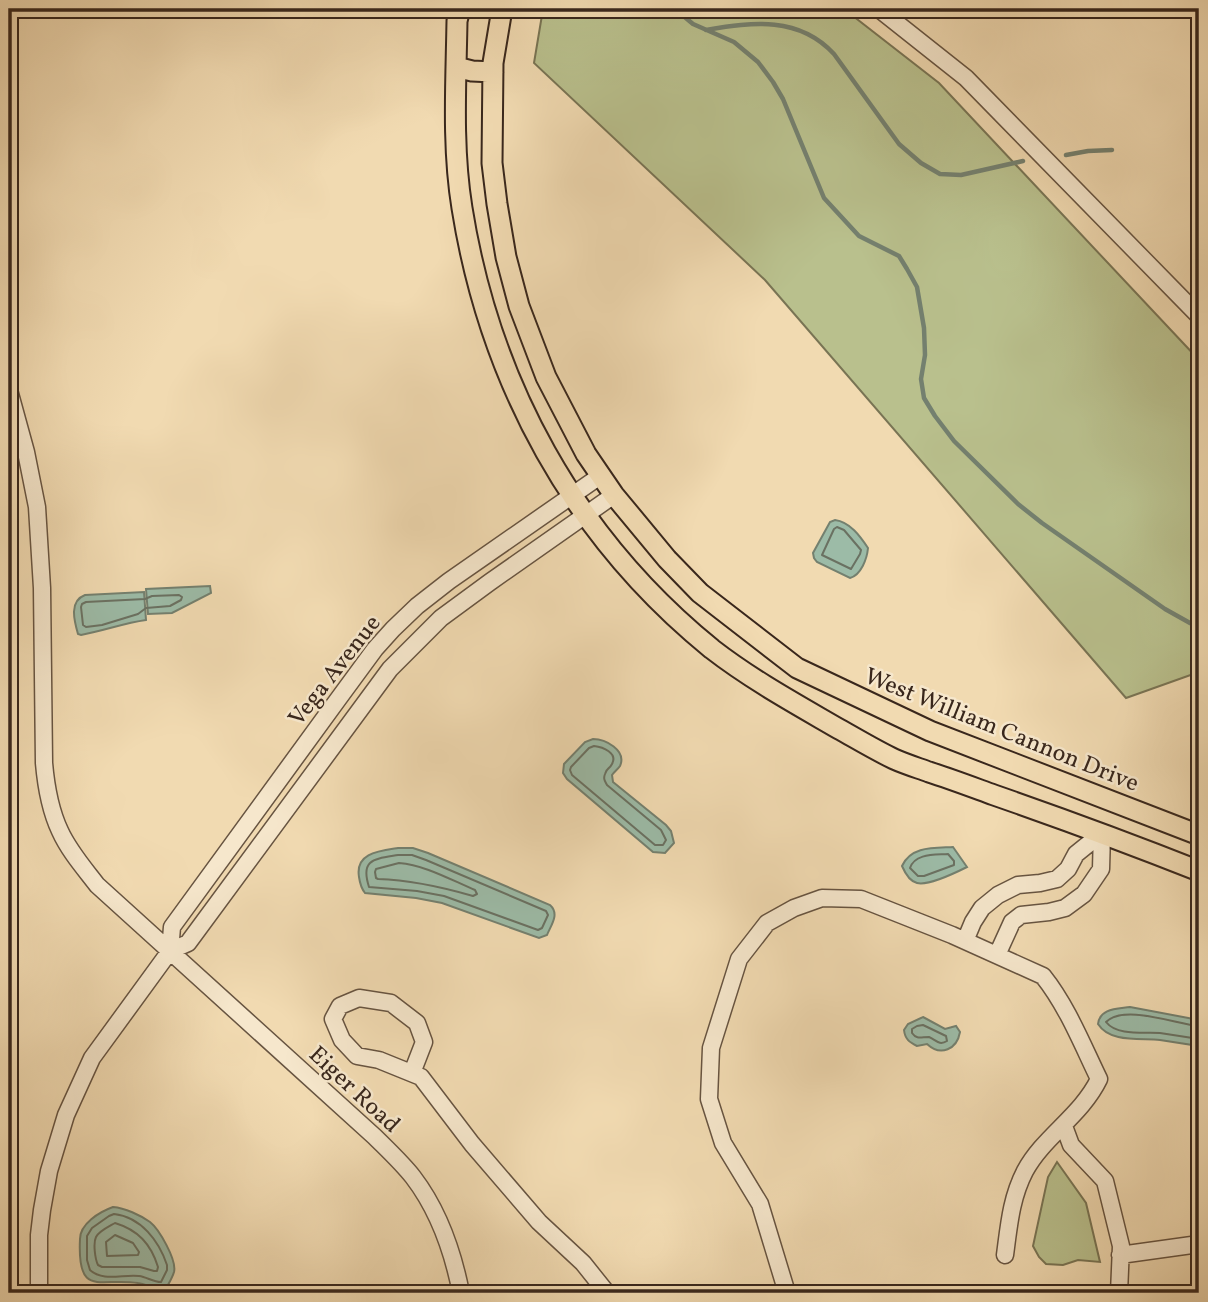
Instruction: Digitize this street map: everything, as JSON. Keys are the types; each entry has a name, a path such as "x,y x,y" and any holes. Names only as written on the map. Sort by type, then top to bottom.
{"main road":[{"path":"460,9 457,21 456,67 457,154 462,206 473,267 484,308 498,351 532,428 586,515 637,579 713,650 776,694 895,760 1102,833 1199,871"},
{"name":"West William Cannon Drive","path":"502,9 493,64 492,163 506,257 519,306 546,377 570,425 600,476 667,559 701,593 797,668 930,731 1199,835"},
{"path":"456,67 493,72"},
{"path":"1102,833 1119,804"}],"street":[{"path":"879,9 966,78 1199,316"},
{"name":"Eiger Road","path":"9,390 26,452 37,507 42,588 44,763 52,811 60,831 70,850 97,885 375,1137 413,1178 442,1227 461,1293"},
{"name":"Vega Avenue","path":"170,951 172,927 375,649 417,606 600,476"},
{"name":"Vega Avenue","path":"39,1293 40,1235 49,1171 66,1115 92,1058 170,951 188,943 390,669 442,618 614,495"},
{"path":"965,941 982,908 998,895 1018,885 1057,878 1068,869 1076,854 1102,833"},
{"path":"997,955 1012,922 1021,915 1065,908 1084,894 1101,869 1102,833"},
{"path":"787,1293 760,1204 723,1143 709,1099 711,1048 739,959 767,923 793,908 822,898 861,899 1042,976 1051,986 1069,1018 1099,1079 1091,1096 1026,1169 1013,1198 1005,1255"},
{"path":"412,1073 424,1042 417,1023 391,1003 359,998 340,1006 333,1019 342,1040 357,1056 379,1060 421,1077 472,1144 539,1222 583,1263 607,1293"},
{"path":"1064,1126 1071,1145 1105,1181 1121,1246 1119,1293"},
{"path":"1121,1255 1199,1244"}],"green space":[{"path":"543,9 844,9 939,83 1199,360 1199,672 1126,698 765,280 534,63"},
{"path":"1057,1162 1086,1203 1100,1262 1078,1260 1063,1265 1046,1264 1033,1246 1048,1177"}],"water":[{"path":"835,520 850,527 868,548 863,566 850,578 814,558 813,553 830,522"},
{"path":"210,586 211,593 172,613 148,614 146,589"},
{"path":"144,592 146,620 78,634 74,612 80,598 85,595"},
{"path":"593,739 609,743 618,750 621,760 620,766 612,775 613,782 671,831 674,843 665,853 653,852 563,773 564,764 585,742"},
{"path":"953,847 967,867 942,878 917,883 910,879 902,866 906,859 917,851"},
{"path":"398,848 413,848 428,853 550,905 554,916 547,935 539,938 442,903 365,893 359,877 361,863 370,855"},
{"path":"1130,1007 1199,1020 1199,1046 1118,1037 1103,1030 1098,1024 1106,1012"},
{"path":"923,1017 945,1029 956,1026 960,1032 956,1043 948,1049 938,1050 927,1044 917,1046 910,1042 904,1030 908,1024"},
{"path":"113,1207 146,1219 162,1238 174,1267 164,1293 141,1284 94,1281 87,1278 82,1270 80,1239 83,1228 96,1215"}],"waterway":[{"path":"675,9 693,24 734,42 758,62 783,99 824,198 859,236 899,256 917,287 924,328 925,355 921,379 924,398 954,441 1018,504 1042,523 1165,609 1199,625"},
{"path":"706,30 758,24 791,28 806,33 834,54 899,144 921,163 940,174 961,175 1023,161"},
{"path":"1066,155 1112,150"}]}
